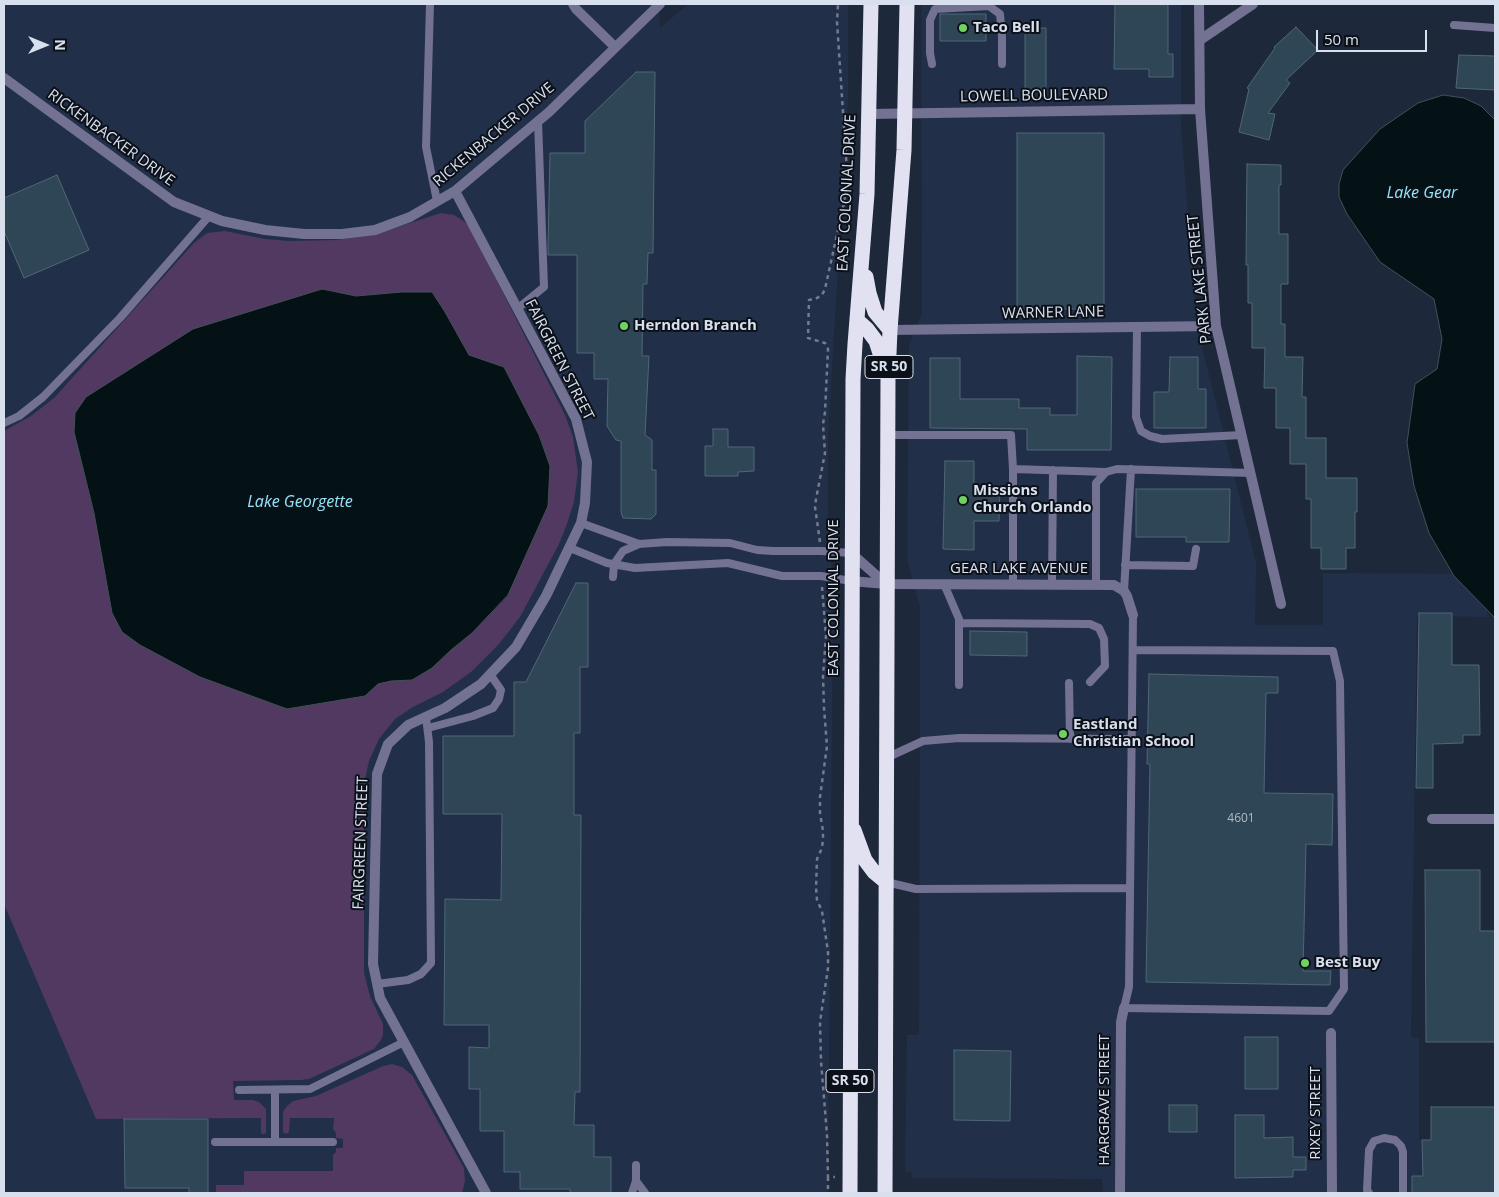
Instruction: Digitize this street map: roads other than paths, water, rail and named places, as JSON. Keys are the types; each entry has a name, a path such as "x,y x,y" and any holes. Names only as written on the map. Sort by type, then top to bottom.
{"highway":[{"name":"EAST COLONIAL DRIVE","path":"850,1193 853,379 867,194 871,4"},
{"name":"SR 50","path":"885,1193 888,377 904,150 907,4"},
{"path":"862,260 869,294 876,312 890,330"},
{"path":"856,320 867,329 876,341 888,377"},
{"path":"851,822 865,860 874,872 886,882"}],"street":[{"path":"573,4 614,47"},
{"name":"RICKENBACKER DRIVE","path":"4,78 174,202 222,221 265,230 304,234 342,234 375,230 410,217 455,191 549,112 660,4"},
{"name":"PARK LAKE STREET","path":"1199,4 1200,109 1216,326 1281,604"},
{"path":"1200,40 1253,4"},
{"name":"LOWELL BOULEVARD","path":"869,114 1200,109"},
{"name":"FAIRGREEN STREET","path":"455,191 576,420 587,462 585,503 581,524 546,596 516,647 481,684 446,708 408,725 388,744 377,774 373,964 380,998 486,1193"},
{"name":"WARNER LANE","path":"890,330 1216,326"},
{"path":"851,553 886,584"},
{"name":"GEAR LAKE AVENUE","path":"851,581 886,584 1114,585 1124,591"},
{"path":"1124,591 1133,615"},
{"path":"1432,818 1495,820"},
{"name":"HARGRAVE STREET","path":"1120,1193 1121,1022 1124,1008"},
{"name":"RIXEY STREET","path":"1331,1033 1332,1193"}],"lane":[{"path":"430,4 426,147 437,201"},
{"path":"932,64 930,20 935,9 989,6 1000,14 1002,64"},
{"path":"1454,26 1495,28"},
{"path":"517,308 544,287 538,121"},
{"path":"4,423 19,416 43,397 120,318 209,216"},
{"path":"1137,327 1136,417 1141,431 1162,439 1242,435"},
{"path":"888,435 1011,435 1014,584"},
{"path":"1013,469 1106,472 1117,469 1131,469 1251,473"},
{"path":"1124,591 1131,469"},
{"path":"1052,585 1053,470"},
{"path":"1096,585 1096,483 1106,472"},
{"path":"581,524 639,544"},
{"path":"613,576 614,564 623,551 639,544 666,542 730,543 758,550 851,553"},
{"path":"570,548 607,563 635,568 728,563 782,576 821,576 851,581"},
{"path":"1125,565 1193,566 1196,549"},
{"path":"944,584 959,623 959,685"},
{"path":"1132,650 1333,651 1340,681 1344,989 1329,1011 1124,1008 1129,987 1132,650 1133,615"},
{"path":"959,623 1090,624 1098,628 1104,639 1105,666 1090,682"},
{"path":"428,728 473,716 493,708 499,700 501,690 490,674"},
{"path":"1069,682 1070,739"},
{"path":"378,984 408,980 421,974 431,963 430,742 426,717"},
{"path":"886,758 923,741 958,738 1132,739"},
{"path":"886,882 916,889 1130,888"},
{"path":"239,1090 310,1089 404,1042"},
{"path":"275,1142 276,1090"},
{"path":"1369,1193 1367,1190 1369,1150 1374,1141 1384,1138 1396,1140 1401,1146 1403,1152 1403,1193"},
{"path":"215,1142 333,1142"},
{"path":"632,1193 636,1181 636,1165"},
{"path":"636,1181 645,1193"}],"water":[{"name":"Lake Gear","path":"1443,95 1464,98 1481,106 1495,120 1495,618 1454,576 1429,533 1414,486 1407,443 1415,384 1437,369 1442,339 1434,299 1380,262 1347,214 1339,197 1339,184 1343,170 1380,129 1418,103"},
{"name":"Lake Georgette","path":"322,289 356,296 402,292 432,292 469,355 504,367 539,435 550,466 548,506 508,595 472,633 432,668 412,680 378,684 365,696 287,709 200,677 140,645 122,632 112,613 94,513 74,432 75,413 86,397 193,329"}],"place":[{"name":"Taco Bell","path":"963,28"},
{"name":"Herndon Branch","path":"624,326"},
{"name":"Missions Church Orlando","path":"963,500"},
{"name":"Eastland Christian School","path":"1063,734"},
{"name":"Best Buy","path":"1305,963"}]}
